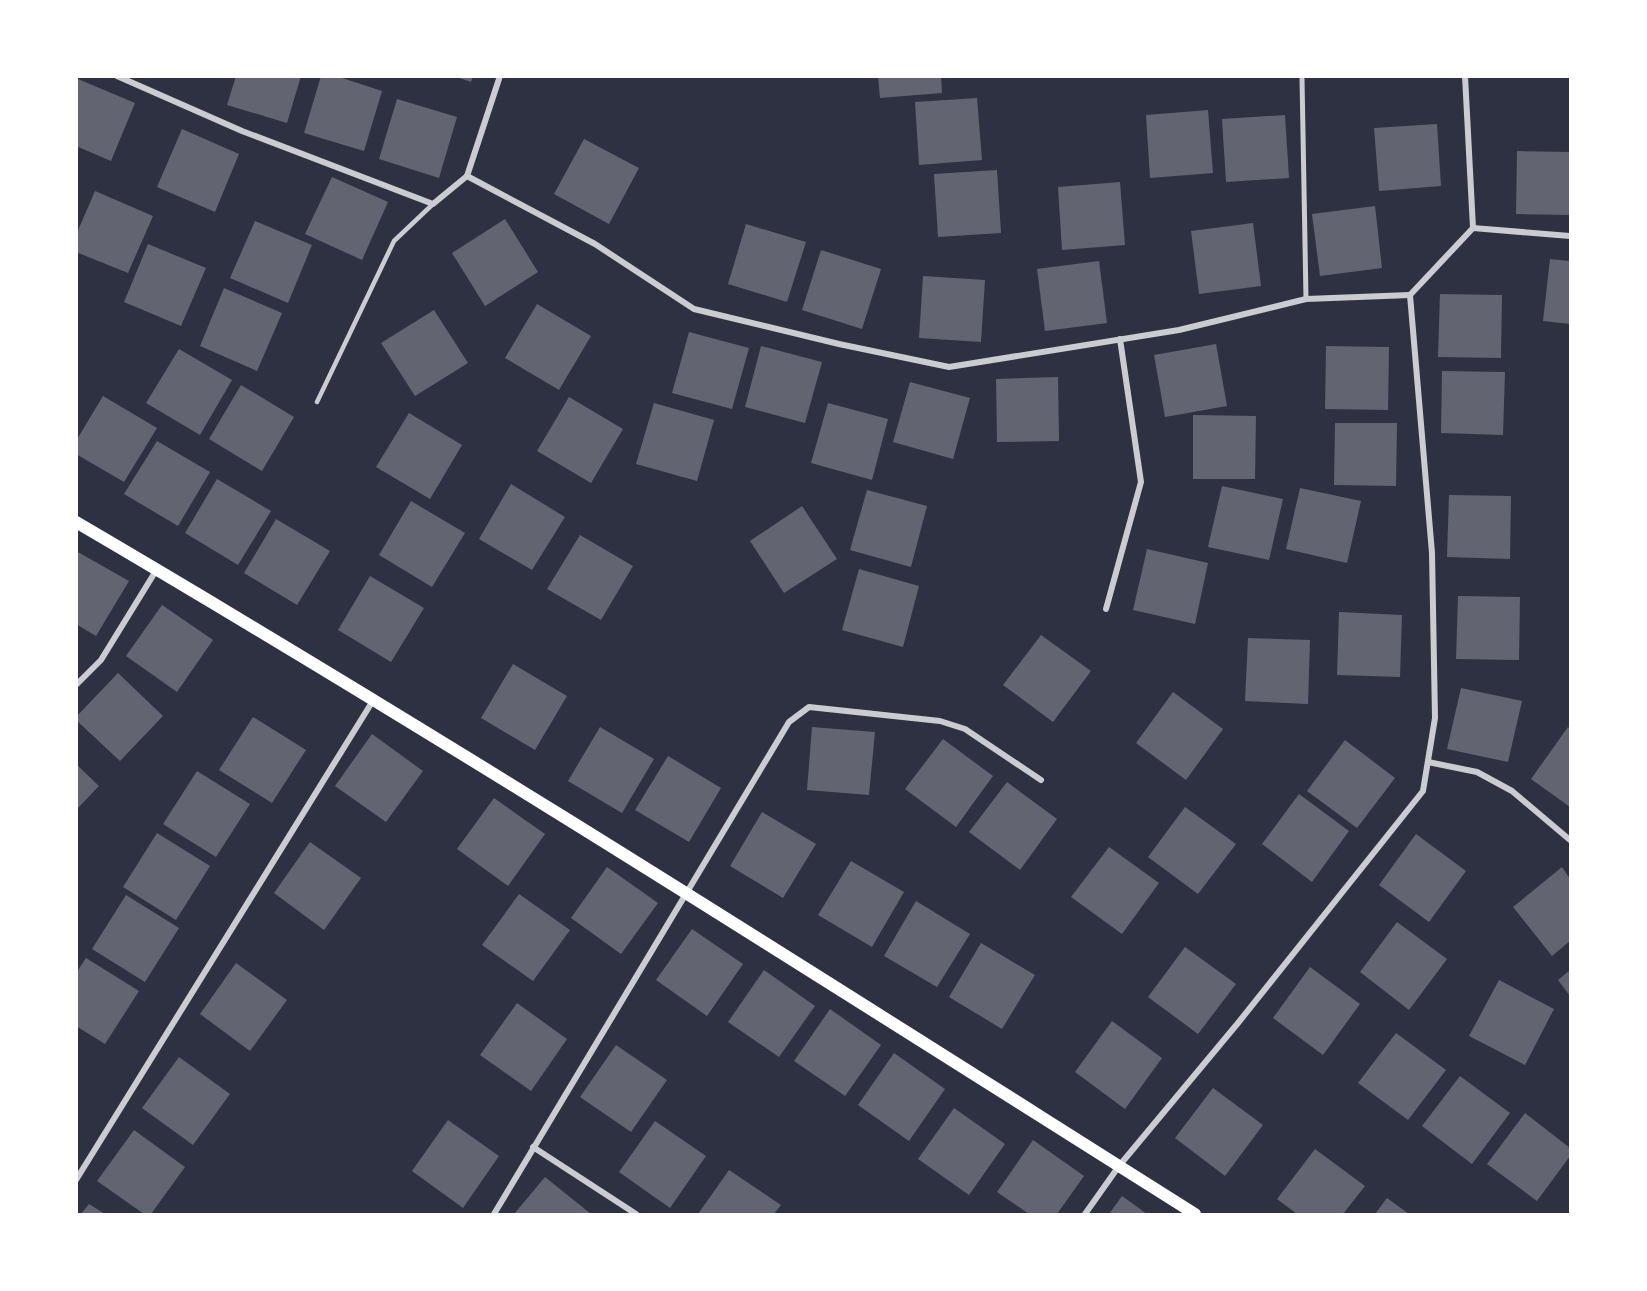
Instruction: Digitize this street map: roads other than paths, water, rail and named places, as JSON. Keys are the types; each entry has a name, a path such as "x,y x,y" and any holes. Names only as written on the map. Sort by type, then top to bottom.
{"main road":[{"path":"76,522 374,699 686,892 1195,1215"}],"street":[{"path":"117,76 242,131 433,204 466,176 500,76"},
{"path":"466,176 595,244 694,309 838,344 949,367 1179,330 1306,299 1410,295 1473,228 1465,76"},
{"path":"1302,78 1306,299"},
{"path":"1473,228 1570,236"},
{"path":"1085,1215 1119,1167 1238,1023 1423,791 1436,718 1432,553 1410,295"},
{"path":"1106,609 1141,482 1120,339"},
{"path":"76,686 101,660 158,570"},
{"path":"76,1180 374,699"},
{"path":"494,1215 789,722 809,707 940,721 965,729 1041,780"},
{"path":"1428,762 1477,772 1512,791 1570,840"},
{"path":"533,1147 636,1215"}],"lane":[{"path":"317,402 394,241 433,204"}]}
